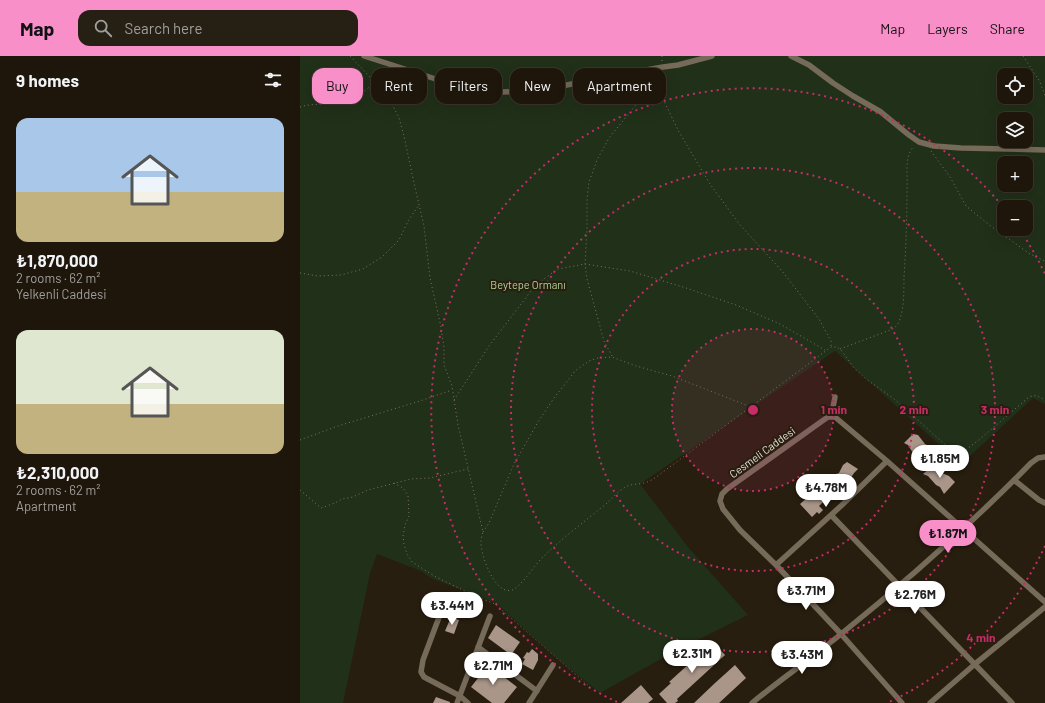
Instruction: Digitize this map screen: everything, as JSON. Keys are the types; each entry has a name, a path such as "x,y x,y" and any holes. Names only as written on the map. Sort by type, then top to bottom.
{"street":[{"path":"364,56 448,83 473,89 501,92 535,91 678,65 712,56"},
{"path":"791,56 809,65 833,83 881,112 909,135 922,142 934,146 961,148 1045,150"},
{"path":"835,397 831,417 835,417 887,461 1045,602"},
{"name":"Cesmeli Caddesi","path":"831,417 825,419 727,490 722,494 720,501 723,509 740,530 776,565 841,634 902,703"},
{"path":"752,703 841,634 899,586 963,529 1031,463 1038,458 1045,457"},
{"path":"776,565 842,505 887,461"},
{"path":"1014,480 1045,503"},
{"path":"831,515 1012,703"},
{"path":"930,703 1045,607"},
{"path":"441,612 423,660 421,672 424,677 460,696 468,703"},
{"path":"457,703 490,616"},
{"path":"478,647 536,691"},
{"path":"529,703 553,665"}],"path":[{"path":"350,56 371,78"},
{"path":"662,56 663,67"},
{"path":"1023,56 1039,80 1045,95"},
{"path":"300,108 306,105 338,104 352,98 371,85"},
{"path":"392,104 399,118 404,136 424,226 430,278 441,327 444,348 444,365 453,390 458,425 483,532"},
{"path":"612,357 604,341 587,280 585,264 587,199 589,182 597,160 609,138 637,104"},
{"path":"666,104 679,132 710,184 740,225 782,271 820,319 831,340 831,347"},
{"path":"840,349 893,329 900,319 904,291 906,250 908,186 907,159 913,146 922,142 937,159 966,206 1030,254 1045,261"},
{"path":"300,273 318,276 341,275 363,269 382,257 399,240 408,221 419,205"},
{"path":"454,400 489,346 531,291 545,278 558,269 585,264 630,271 736,305 780,324 826,351"},
{"path":"751,407 672,376 636,366 612,357 598,358 581,366 575,371 554,398 527,441 514,464 489,523 483,532 481,541 482,551 486,565 493,578 506,590 511,591 515,589 553,547 624,487 647,482 655,478 751,407 831,347 837,347 840,349 854,368 866,379 893,398 958,456 1029,397 1033,395 1045,400"},
{"path":"300,440 338,426 453,390"},
{"path":"300,490 320,508 342,499 353,497 368,490 411,478 430,478 468,469"},
{"path":"394,483 403,488 408,495 408,516 403,540 407,554 412,562 436,577 495,604 590,687"}],"green space":[{"name":"Beytepe Ormanı","path":"300,56 1045,56 1045,404 1033,398 961,464 835,351 640,484 688,547 748,615 675,651 600,693 557,658 496,603 431,578 421,571 377,554 370,573 343,703 300,703"}],"building":[{"path":"913,434 918,435 925,444 934,451 924,460 920,456 913,453 908,445 904,443"},
{"path":"847,462 858,469 848,482 839,487 837,493 828,497 819,506 823,510 819,514 817,512 812,517 800,504 822,485 826,489 830,476 839,473 843,465"},
{"path":"933,465 955,482 944,494 940,487 936,485 928,476 923,474"},
{"path":"451,617 459,620 454,634 445,631"},
{"path":"496,625 520,642 511,655 488,638"},
{"path":"713,642 725,655 677,699 678,701 675,703 667,703 659,694 671,683 669,682"},
{"path":"532,649 538,654 538,660 533,670 522,664 525,659 523,658 527,652 529,653"},
{"path":"486,663 517,687 504,703 492,703 471,687 482,673 479,671"},
{"path":"735,665 746,678 719,703 694,703 715,683"},
{"path":"641,685 653,699 648,703 621,703"},
{"path":"436,697 450,702 450,703 433,703"}]}
